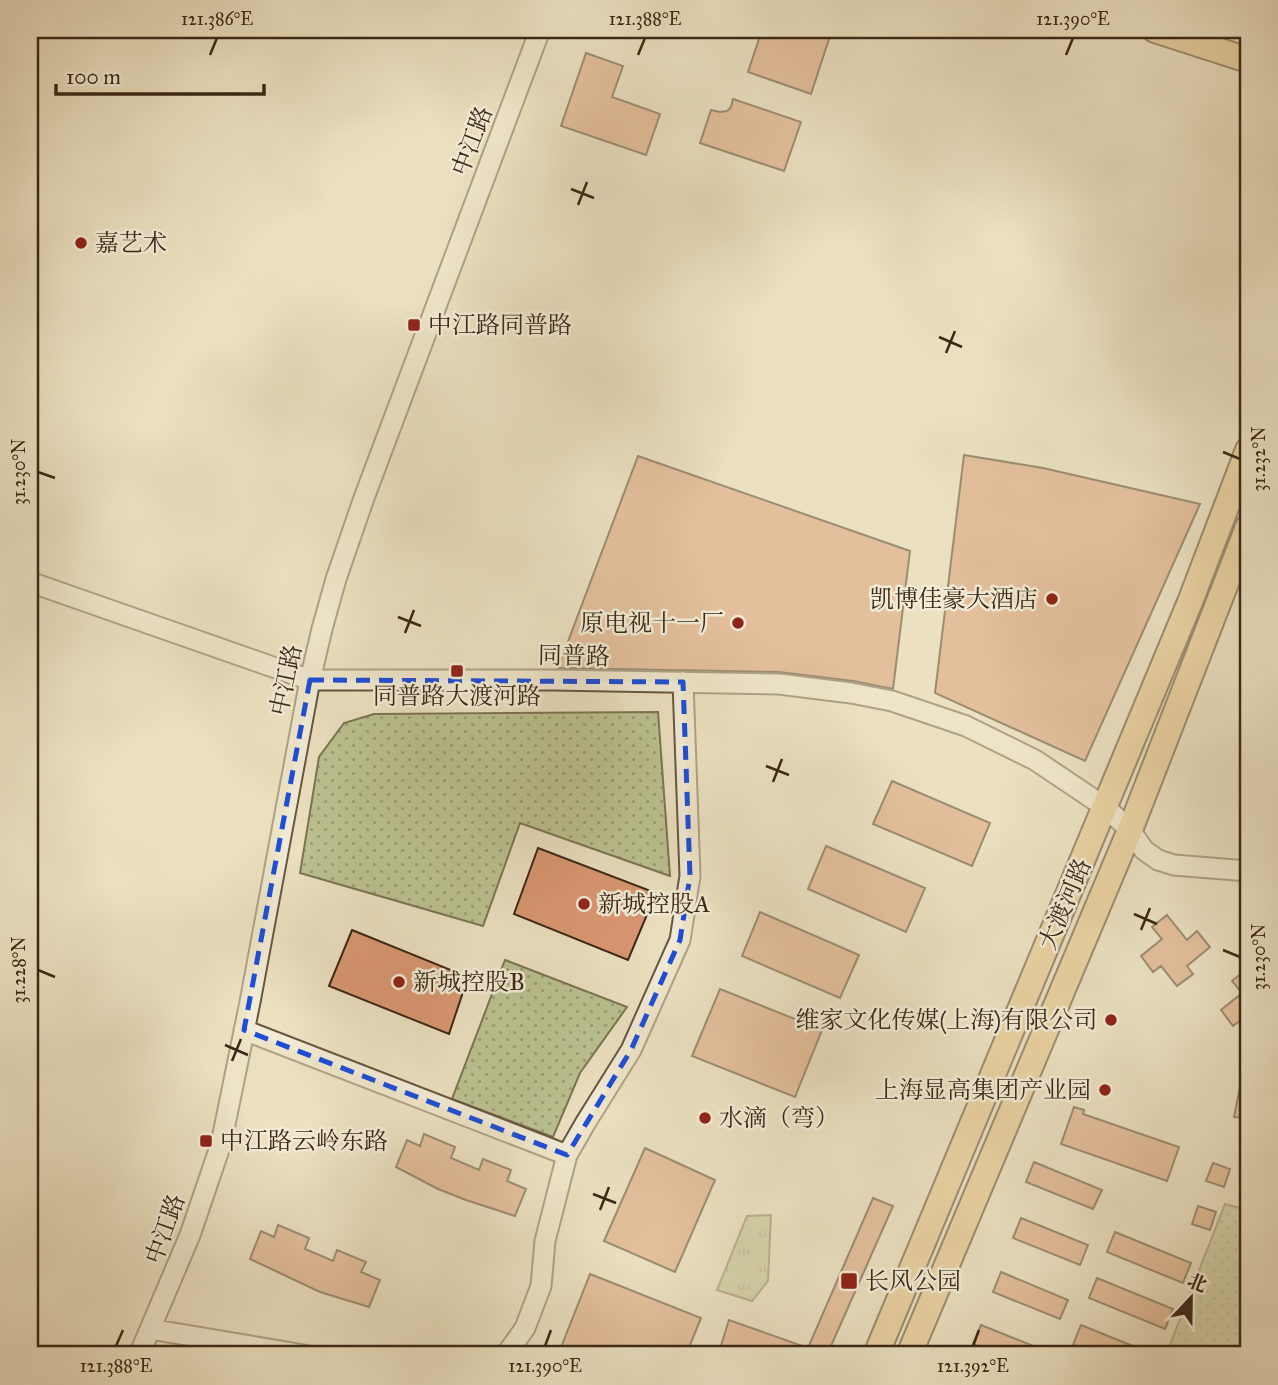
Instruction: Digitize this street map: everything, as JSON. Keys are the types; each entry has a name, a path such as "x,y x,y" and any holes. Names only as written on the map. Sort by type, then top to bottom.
{"main road":[{"path":"1154,30 1248,60"},
{"path":"1198,30 1248,46"},
{"name":"大渡河路","path":"876,1355 1190,602 1248,450"},
{"name":"大渡河路","path":"909,1355 1130,830 1248,527"}],"street":[{"name":"中江路","path":"139,1355 190,1235 221,1144 310,680 336,579 540,30"},
{"name":"同普路","path":"30,582 310,680 779,684 892,701 966,726 1035,760 1105,807 1130,830 1144,850 1158,860 1174,865 1248,871"},
{"path":"506,1355 525,1328 541,1286 545,1241 567,1155 631,1050 680,940 690,876 683,682"},
{"path":"244,1030 567,1155"},
{"path":"150,1329 304,1355"}],"highlighted area":[{"path":"310,680 683,682 690,876 680,940 631,1050 567,1155 244,1030"}],"green space":[{"path":"658,712 670,876 520,823 483,926 300,873 319,757 344,723 374,714"},
{"path":"505,960 627,1007 580,1073 553,1137 452,1099"},
{"path":"1225,1204 1248,1210 1248,1355 1166,1355"},
{"path":"771,1215 768,1281 752,1301 717,1290 747,1216"}],"building":[{"path":"762,30 832,30 811,94 748,72"},
{"path":"586,53 623,66 612,97 660,114 646,155 561,126"},
{"path":"733,99 801,122 784,171 700,143 711,110 727,111"},
{"name":"凯博佳豪大酒店","path":"964,455 1043,468 1200,504 1085,761 935,693"},
{"name":"原电视十一厂","path":"638,456 910,551 893,689 779,672 558,668"},
{"path":"892,781 990,823 972,866 873,824"},
{"path":"826,846 925,888 906,932 808,889"},
{"name":"新城控股A","path":"538,848 656,893 628,960 514,914"},
{"path":"760,912 859,955 840,998 742,956"},
{"path":"1167,915 1187,940 1197,931 1210,947 1187,966 1193,974 1177,986 1161,966 1153,972 1141,956 1162,939 1152,927"},
{"name":"新城控股B","path":"352,930 468,977 449,1034 329,986"},
{"path":"1248,968 1248,1029 1241,1020 1233,1026 1221,1010 1242,993 1232,981"},
{"path":"720,989 822,1030 795,1097 692,1056"},
{"path":"1243,1072 1248,1072 1248,1119 1234,1117"},
{"path":"1074,1107 1084,1110 1083,1114 1179,1147 1167,1181 1061,1144"},
{"path":"424,1134 455,1147 451,1158 479,1170 483,1159 511,1170 507,1181 526,1189 515,1216 438,1189 396,1167 407,1140 420,1146"},
{"path":"645,1148 715,1180 675,1272 604,1241"},
{"path":"1034,1162 1102,1190 1093,1209 1026,1182"},
{"path":"1213,1163 1230,1169 1224,1187 1206,1181"},
{"name":"长风公园","path":"873,1198 893,1206 827,1355 718,1355 729,1320 808,1348"},
{"path":"1198,1206 1216,1212 1210,1230 1192,1224"},
{"path":"1021,1218 1088,1245 1080,1265 1013,1238"},
{"path":"278,1225 309,1238 305,1249 333,1261 337,1250 366,1262 361,1272 380,1280 369,1307 320,1292 250,1259 261,1231 274,1237"},
{"path":"1115,1232 1191,1263 1183,1283 1107,1252"},
{"path":"1001,1272 1068,1300 1060,1319 993,1292"},
{"path":"590,1274 701,1318 686,1355 558,1355"},
{"path":"1097,1278 1173,1309 1165,1329 1089,1298"},
{"path":"981,1325 1056,1355 1000,1355 973,1344"},
{"path":"1081,1325 1155,1355 1099,1355 1073,1345"}],"place":[{"name":"嘉艺术","path":"81,243"},
{"name":"中江路同普路","path":"414,325"},
{"name":"凯博佳豪大酒店","path":"1052,599"},
{"name":"原电视十一厂","path":"738,623"},
{"name":"同普路大渡河路","path":"457,671"},
{"name":"新城控股A","path":"584,904"},
{"name":"新城控股B","path":"399,982"},
{"name":"维家文化传媒(上海)有限公司","path":"1111,1020"},
{"name":"上海显高集团产业园","path":"1105,1090"},
{"name":"水滴（弯）","path":"705,1118"},
{"name":"中江路云岭东路","path":"206,1141"},
{"name":"长风公园","path":"849,1281"}]}
